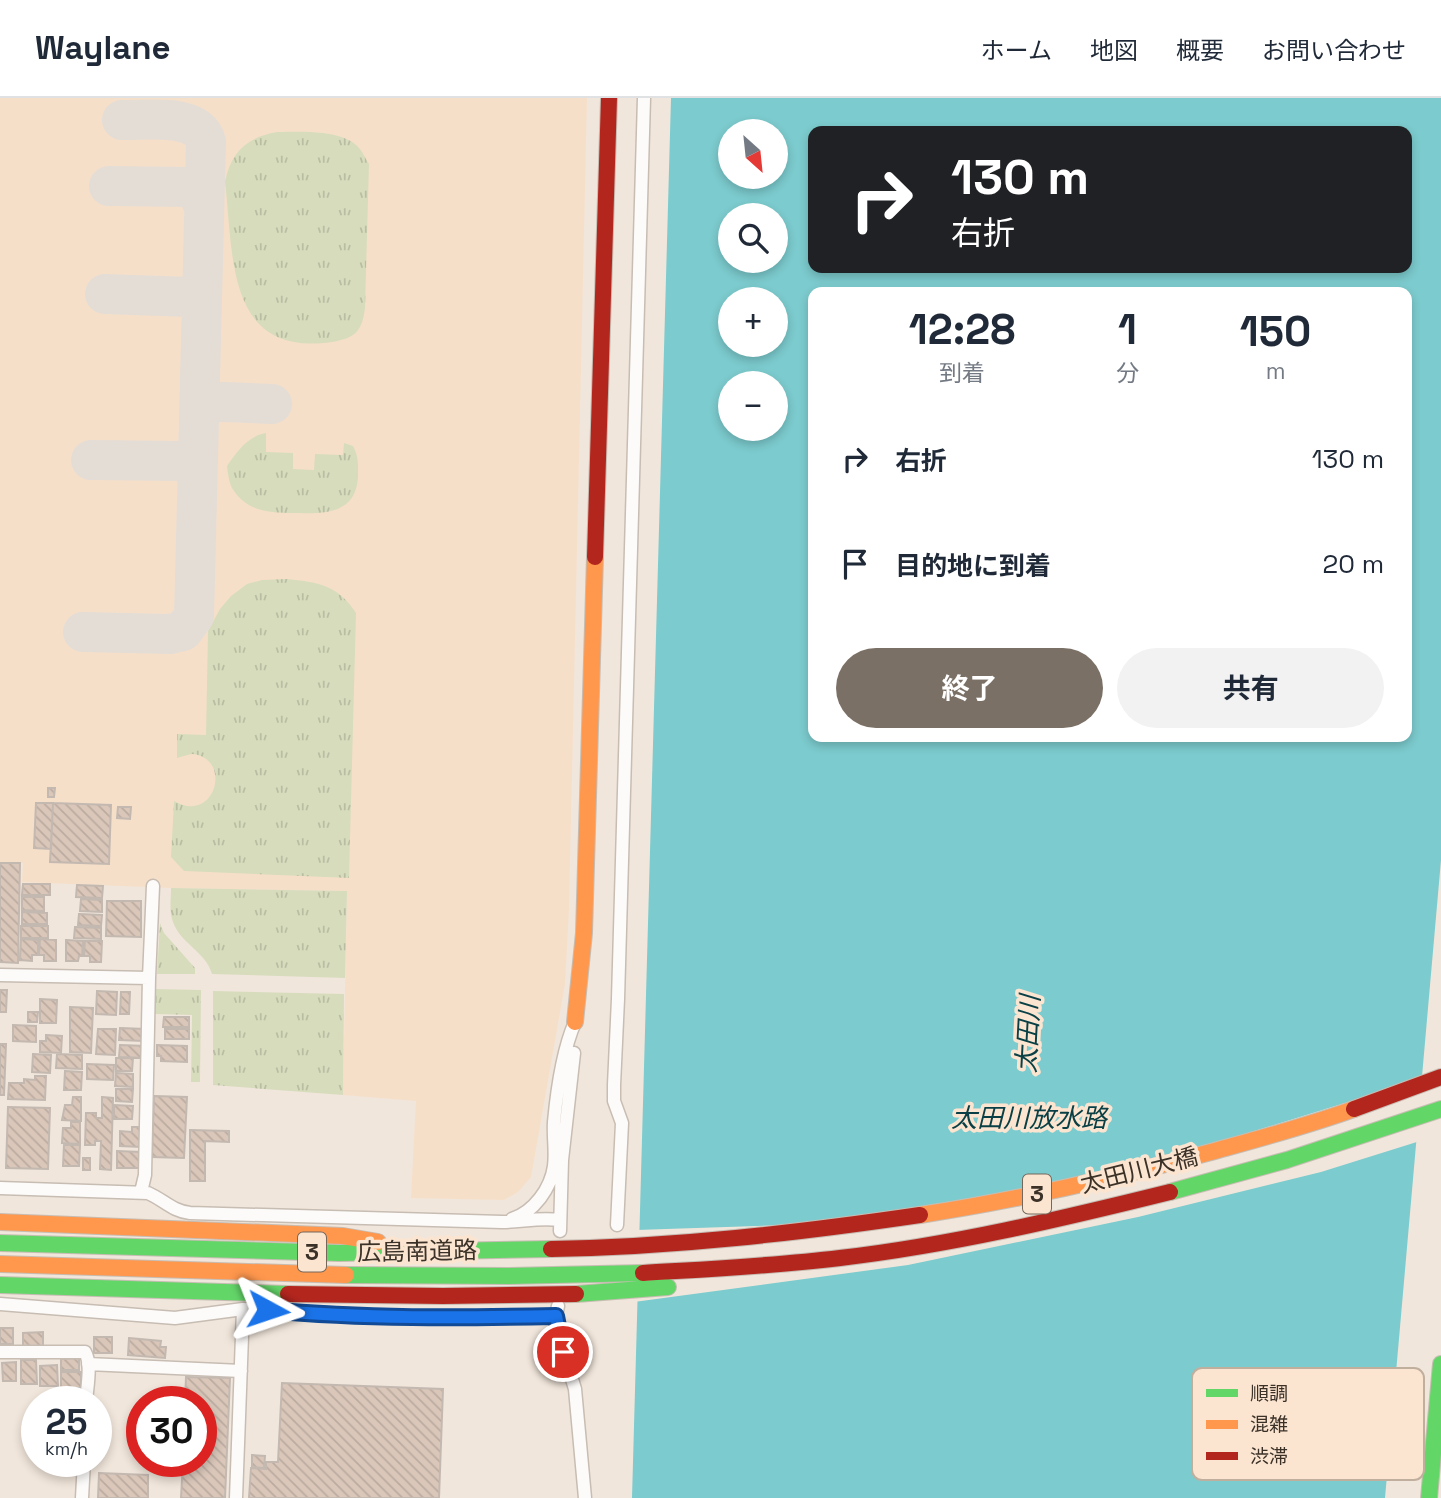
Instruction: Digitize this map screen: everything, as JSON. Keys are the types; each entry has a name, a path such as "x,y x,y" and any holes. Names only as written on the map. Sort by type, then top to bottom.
{"main road":[{"path":"575,1021 584,933 609,98"},
{"name":"太田川大橋","path":"624,1248 811,1231 989,1204 1121,1176 1241,1144 1346,1112 1439,1078"},
{"name":"太田川大橋","path":"818,1261 988,1233 1130,1203 1293,1158 1439,1110"},
{"path":"0,1222 343,1236 427,1251"},
{"name":"広島南道路","path":"0,1243 339,1253 624,1248"},
{"name":"広島南道路","path":"0,1264 624,1283 720,1281 818,1261"},
{"path":"0,1285 463,1297 624,1283"},
{"path":"1429,1498 1441,1364"}],"street":[{"path":"617,1225 622,1123 614,1101 614,1078 644,98"},
{"path":"141,1192 145,1175 153,886"},
{"path":"0,975 149,978"},
{"path":"502,1222 531,1209 551,1177 556,1109 569,1037 575,1021"},
{"path":"0,1188 141,1192 157,1197 179,1212 502,1222 545,1218 560,1225 562,1160 576,1040 575,1021"},
{"path":"71,1310 81,1294 94,1288"},
{"path":"0,1304 176,1318 243,1309 410,1317 557,1311 561,1343 575,1389 585,1498"},
{"path":"236,1498 243,1309"},
{"path":"0,1352 85,1352 88,1356 87,1386"},
{"path":"88,1363 241,1371"},
{"path":"82,1498 83,1477"}],"shaded area":[{"path":"0,98 587,98 569,909 565,984 531,1177 518,1192 504,1200 411,1198 416,1101 343,1095 347,891 22,882 23,863 0,862"}],"green space":[{"path":"277,132 322,133 344,138 360,149 369,164 365,308 360,328 347,338 332,342 297,342 271,334 253,317 242,295 230,240 225,182 232,162 242,147 257,138"},
{"path":"266,433 266,452 293,453 293,469 314,470 315,454 343,455 344,443 353,446 357,457 358,477 352,498 338,509 319,513 271,512 247,504 232,489 227,466 248,441"},
{"path":"286,579 326,587 342,596 356,613 349,878 184,871 171,857 174,801 188,806 200,804 209,798 214,788 213,767 205,758 193,754 177,758 177,734 206,735 208,631 220,609 247,584"},
{"path":"171,888 347,891 345,978 212,974 209,966 176,929 171,914"},
{"path":"160,923 164,933 195,968 195,974 157,974"},
{"path":"156,989 201,990 200,1082 191,1082 192,1015 155,1014"},
{"path":"213,991 344,994 343,1095 213,1085"}],"water":[{"name":"太田川放水路","path":"671,98 1441,98 1441,860 1396,1368 1192,1368 1192,1480 1387,1480 1385,1498 632,1498"}],"pier":[{"path":"1425,1078 1420,1141 1321,1172 1138,1217 908,1265 634,1302 636,1230 814,1224 958,1205 1184,1153"}],"building":[{"path":"48,788 55,788 54,797 48,797"},
{"path":"36,803 53,803 51,849 34,848"},
{"path":"53,803 111,805 109,864 50,862"},
{"path":"118,807 131,807 130,819 117,818"},
{"path":"0,863 20,863 18,963 0,962"},
{"path":"23,884 50,884 50,895 22,895"},
{"path":"77,885 103,886 102,898 76,897"},
{"path":"22,897 44,897 44,911 22,910"},
{"path":"81,899 102,900 102,912 80,911"},
{"path":"107,901 141,901 141,937 106,936"},
{"path":"22,912 47,913 47,924 22,924"},
{"path":"79,914 102,915 101,926 78,925"},
{"path":"21,926 48,926 48,938 21,938"},
{"path":"75,927 101,928 101,939 74,938"},
{"path":"21,939 38,940 38,955 32,955 32,961 20,960"},
{"path":"40,939 56,940 56,961 44,961 44,955 39,955"},
{"path":"66,940 83,941 82,956 79,956 78,961 66,961"},
{"path":"85,941 102,941 101,962 90,962 90,956 84,956"},
{"path":"0,990 7,990 6,1012 0,1012"},
{"path":"97,991 117,992 116,1015 96,1014"},
{"path":"121,992 130,992 129,1014 120,1014"},
{"path":"40,999 57,1000 56,1023 40,1023"},
{"path":"70,1007 93,1008 91,1053 70,1052"},
{"path":"28,1012 38,1012 37,1022 28,1022"},
{"path":"164,1017 189,1017 189,1027 163,1027"},
{"path":"13,1025 36,1026 36,1042 13,1041"},
{"path":"120,1028 145,1029 144,1041 119,1040"},
{"path":"98,1029 116,1029 115,1055 96,1054"},
{"path":"165,1029 189,1029 189,1039 165,1039"},
{"path":"46,1035 62,1036 61,1053 40,1052 40,1041 46,1041"},
{"path":"0,1044 6,1044 4,1095 0,1095"},
{"path":"120,1045 146,1046 146,1058 119,1057"},
{"path":"157,1045 187,1046 187,1062 161,1061 161,1056 157,1056"},
{"path":"33,1054 51,1055 50,1073 32,1072"},
{"path":"57,1054 82,1055 82,1069 56,1068"},
{"path":"116,1058 133,1058 132,1071 116,1071"},
{"path":"87,1064 114,1065 113,1080 87,1079"},
{"path":"65,1071 82,1072 81,1090 64,1090"},
{"path":"116,1073 133,1074 133,1087 115,1086"},
{"path":"35,1076 46,1076 45,1100 8,1099 9,1083 24,1083 24,1079 35,1080"},
{"path":"116,1089 133,1089 132,1102 116,1101"},
{"path":"154,1096 187,1097 184,1158 152,1157"},
{"path":"73,1097 81,1097 81,1121 62,1120 65,1105 72,1105"},
{"path":"102,1097 113,1098 111,1170 100,1169 101,1141 95,1141 95,1145 85,1145 86,1113 96,1113 96,1118 102,1118"},
{"path":"114,1105 133,1106 132,1119 114,1119"},
{"path":"8,1107 50,1108 48,1169 6,1168"},
{"path":"71,1122 80,1122 80,1144 62,1143 63,1128 71,1128"},
{"path":"132,1127 142,1127 141,1147 120,1146 120,1131 132,1132"},
{"path":"190,1130 229,1131 229,1142 205,1141 205,1181 190,1181"},
{"path":"64,1145 80,1145 79,1166 63,1166"},
{"path":"117,1151 141,1152 141,1168 117,1168"},
{"path":"83,1158 90,1158 90,1170 83,1170"},
{"path":"0,1328 13,1328 13,1344 0,1344"},
{"path":"43,1332 43,1346 23,1346 23,1333"},
{"path":"94,1337 112,1337 112,1353 94,1353"},
{"path":"129,1338 161,1341 160,1347 166,1347 165,1358 128,1355"},
{"path":"79,1358 79,1370 61,1370 61,1359"},
{"path":"21,1360 36,1360 37,1384 21,1384"},
{"path":"16,1362 16,1381 3,1381 2,1363"},
{"path":"57,1365 58,1386 40,1386 40,1366"},
{"path":"61,1372 81,1372 81,1386 61,1386"},
{"path":"186,1377 230,1378 225,1498 181,1498 182,1477 217,1477 217,1386 186,1386"},
{"path":"282,1383 443,1389 439,1498 249,1498 251,1468 266,1469 266,1462 278,1462"},
{"path":"252,1455 265,1456 264,1468 252,1467"},
{"path":"112,1474 126,1474 126,1477 148,1477 148,1498 98,1498 99,1477 112,1477"}],"taxiway":[{"path":"83,632 170,634 183,631 194,616 206,142 201,132 182,122 157,119 122,120"},
{"path":"109,186 188,187 196,190 204,206"},
{"path":"105,294 189,297 195,300 202,311"},
{"path":"200,401 272,404"},
{"path":"91,460 185,461 195,455 198,449"}],"traffic: fast":[{"path":"1170,1192 1287,1160 1441,1109"},
{"path":"0,1243 339,1253 551,1249"},
{"path":"346,1275 643,1273"},
{"path":"0,1285 288,1294"},
{"path":"576,1294 668,1287"},
{"path":"1429,1498 1441,1364"}],"traffic: slow":[{"path":"575,1022 584,933 595,557"},
{"path":"920,1215 1139,1171 1265,1137 1354,1109"},
{"path":"0,1222 343,1236 378,1242"},
{"path":"0,1264 346,1275"}],"traffic: jam":[{"path":"595,557 609,98"},
{"path":"1354,1109 1441,1077"},
{"path":"643,1273 791,1263 882,1253 1006,1230 1170,1192"},
{"path":"551,1249 736,1238 920,1215"},
{"path":"288,1294 576,1294"}],"route":[{"path":"268,1310 423,1318 556,1316 563,1352"}],"water label":[{"name":"太田川","path":"1028,1034"}]}
